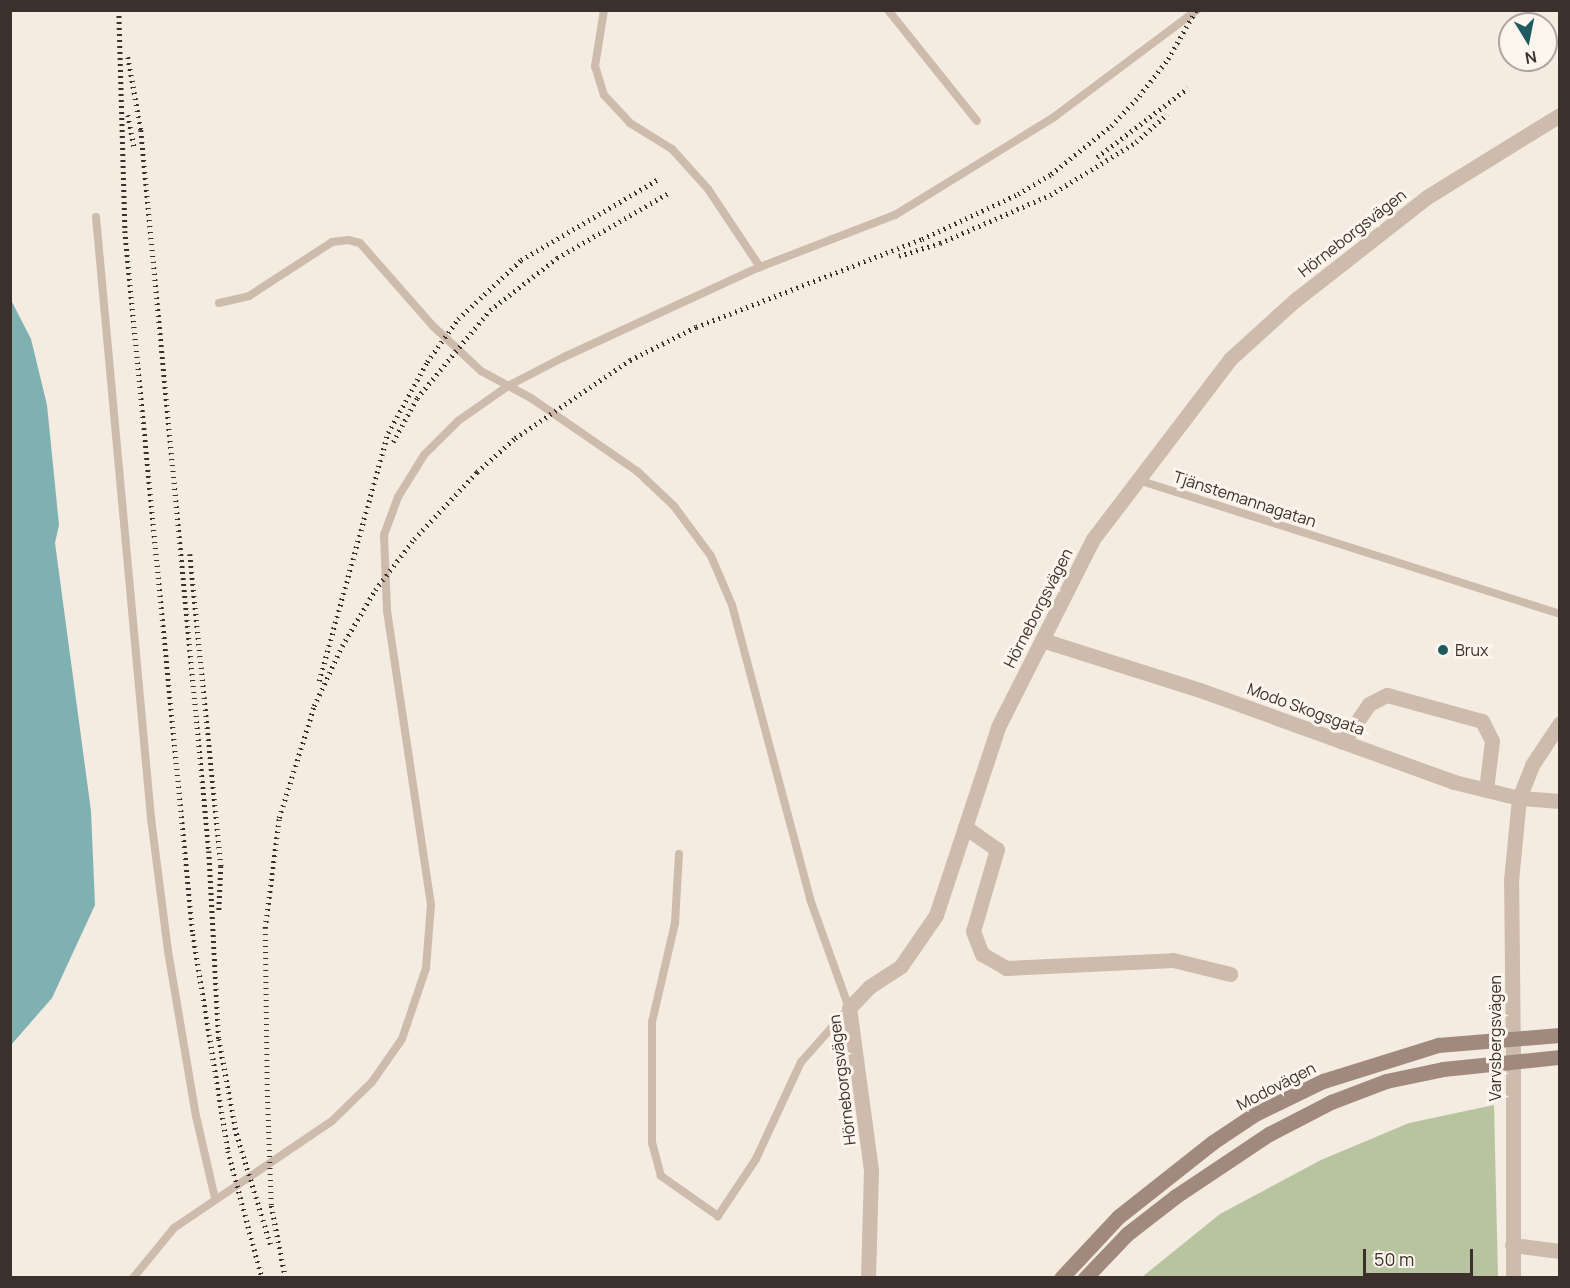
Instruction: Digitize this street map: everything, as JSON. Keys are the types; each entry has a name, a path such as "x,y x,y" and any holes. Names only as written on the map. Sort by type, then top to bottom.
{"main road":[{"name":"Modovägen","path":"1062,1278 1118,1217 1213,1142 1255,1114 1323,1081 1380,1060 1438,1045 1560,1035"},
{"path":"1085,1278 1127,1234 1176,1196 1269,1134 1331,1101 1386,1081 1443,1068 1560,1057"}],"street":[{"name":"Hörneborgsvägen","path":"868,1278 871,1170 849,1008 869,987 901,966 936,915 998,727 1093,539 1230,359 1294,302 1427,197 1560,115"},
{"name":"Modo Skogsgata","path":"1042,639 1200,690 1343,742 1486,790 1519,798 1560,801"},
{"path":"1343,742 1369,704 1387,695 1482,721 1492,741 1486,790"},
{"name":"Varvsbergsvägen","path":"1513,1278 1514,1040 1511,881 1519,798 1532,765 1560,723"},
{"path":"965,827 997,849 973,931 982,954 1006,968 1173,960 1230,974"},
{"path":"1512,1245 1560,1251"}],"lane":[{"path":"604,10 595,66 604,95 630,123 672,149 708,189 760,267"},
{"path":"888,10 977,121"},
{"path":"133,1278 174,1228 215,1198 332,1121 372,1082 402,1039 426,968 431,905 387,610 384,536 398,497 424,455 458,421 508,386 760,267 895,215 1054,117 1197,10"},
{"path":"96,217 151,818 168,951 196,1116 215,1198"},
{"path":"219,303 249,296 332,242 348,240 360,243 385,267 433,326 481,371 508,386 637,471 674,506 711,556 732,605 810,899 849,1008 801,1062 756,1159 718,1216 661,1176 652,1143 652,1022 675,923 679,854"},
{"name":"Tjänstemannagatan","path":"1138,480 1560,614"}],"green space":[{"path":"1494,1105 1498,1277 1142,1277 1220,1214 1321,1160 1409,1123"}],"water":[{"path":"11,300 31,339 47,405 59,525 55,543 91,811 95,905 52,998 11,1045"}],"railway":[{"path":"119,10 125,231 193,934 228,1151 262,1278"},
{"path":"285,1278 271,1205 267,1091 265,928 279,818 314,706 342,646 375,590 414,539 477,472 515,438 630,360 696,327 922,239 1018,194 1051,174 1111,126 1139,96 1168,59 1196,10"},
{"path":"128,57 141,130 209,851 219,1039 237,1136"},
{"path":"1097,157 1188,88"},
{"path":"899,256 940,243 1050,195 1136,142 1167,114"},
{"path":"128,115 134,146"},
{"path":"319,681 388,433 427,362 458,319 521,260 660,178"},
{"path":"393,442 417,398 490,310 557,258 670,192"},
{"path":"190,554 221,866 219,912"},
{"path":"235,1128 271,1246"}],"place":[{"name":"Brux","path":"1443,650"}]}
